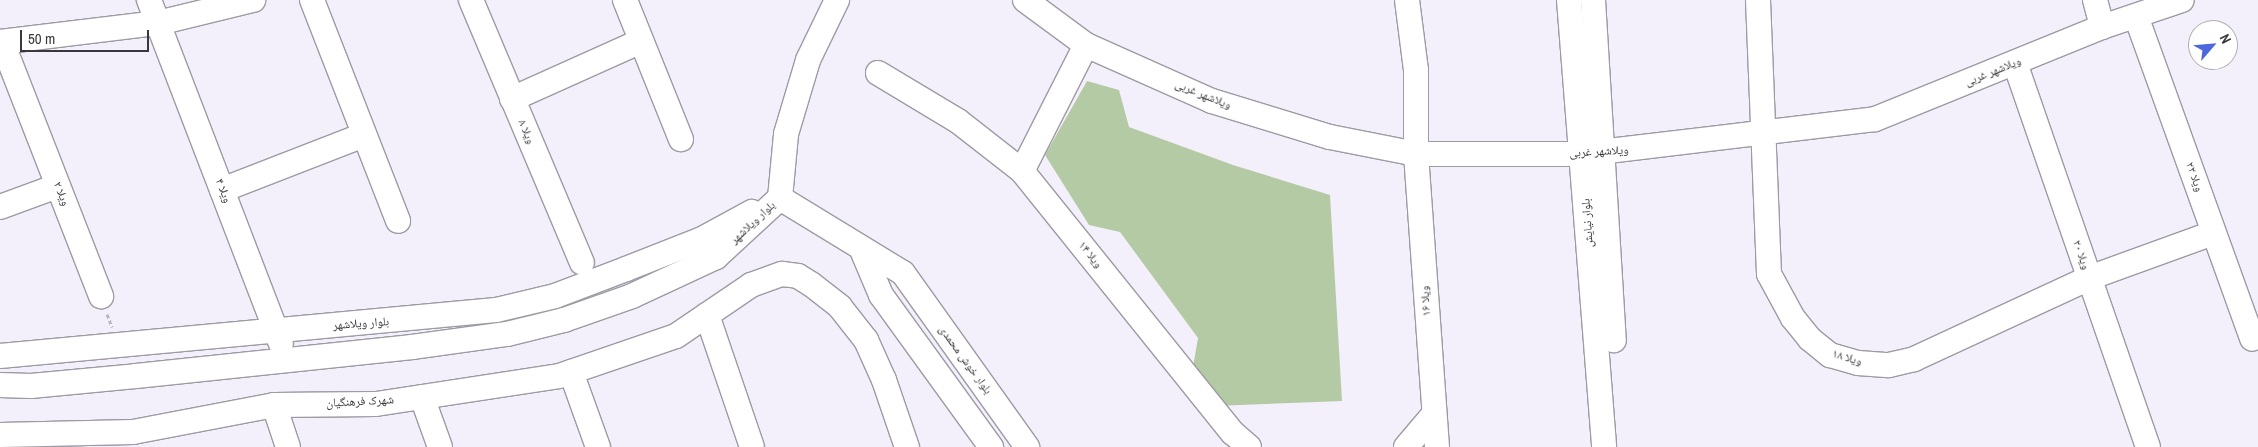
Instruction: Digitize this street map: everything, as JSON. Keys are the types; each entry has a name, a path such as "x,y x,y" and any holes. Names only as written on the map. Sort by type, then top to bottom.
{"street":[{"name":"۴ ویلا","path":"149,0 287,360"},
{"path":"1,42 158,23 253,0"},
{"path":"312,0 398,220"},
{"name":"ویلا ۸","path":"470,0 582,263"},
{"path":"625,0 681,139"},
{"path":"837,0 808,60 786,134 780,198 862,250 881,295 991,447"},
{"name":"ویلاشهر غربی","path":"1025,0 1086,45 1212,101 1330,137 1416,154 1593,154 1875,119 2102,28 2182,0"},
{"name":"۱۶ ویلا","path":"1407,0 1416,70 1416,154 1437,447"},
{"name":"بلوار نیایش","path":"1569,0 1593,154"},
{"name":"بلوار نیایش","path":"1593,0 1593,154 1610,404 1620,447"},
{"name":"ویلا ۱۸","path":"1758,0 1765,133 1769,274 1793,318 1810,339 1830,354 1858,363 1881,364 1914,359 2089,278 2213,233"},
{"path":"2095,0 2102,28"},
{"name":"ویلا ۲۲","path":"2136,16 2252,339"},
{"path":"512,99 641,41"},
{"name":"۲ ویلا","path":"1,42 101,296"},
{"path":"1022,172 1086,45"},
{"name":"ویلا ۲۰","path":"2015,63 2148,447"},
{"name":"۱۴ ویلا","path":"878,73 958,120 1022,172 1233,432 1249,447"},
{"path":"222,190 364,135"},
{"path":"0,207 57,186"},
{"name":"بلوار ویلاشهر","path":"0,356 118,347 496,310 555,296 702,239 780,198"},
{"name":"بلوار ویلاشهر","path":"0,385 31,386 287,360 497,335 564,320 632,296 716,257 780,198"},
{"name":"بلوار خوش محمدی","path":"862,250 902,273 1027,447"},
{"name":"شهرک فرهنگیان","path":"0,435 135,439 274,405 376,404 571,372 676,336 766,278 782,274 798,276 840,306 866,340 884,380 908,447"},
{"path":"707,315 752,447"},
{"path":"571,372 598,447"},
{"path":"422,396 440,447"},
{"name":"بلوار نیایش","path":"1604,447 1610,404"},
{"path":"274,405 288,447"},
{"path":"1406,447 1434,414"}],"path":[{"path":"101,296 118,347"}],"green space":[{"path":"1087,81 1119,90 1129,127 1233,165 1330,195 1342,401 1215,406 1193,367 1198,338 1120,232 1089,225 1045,155"}]}
